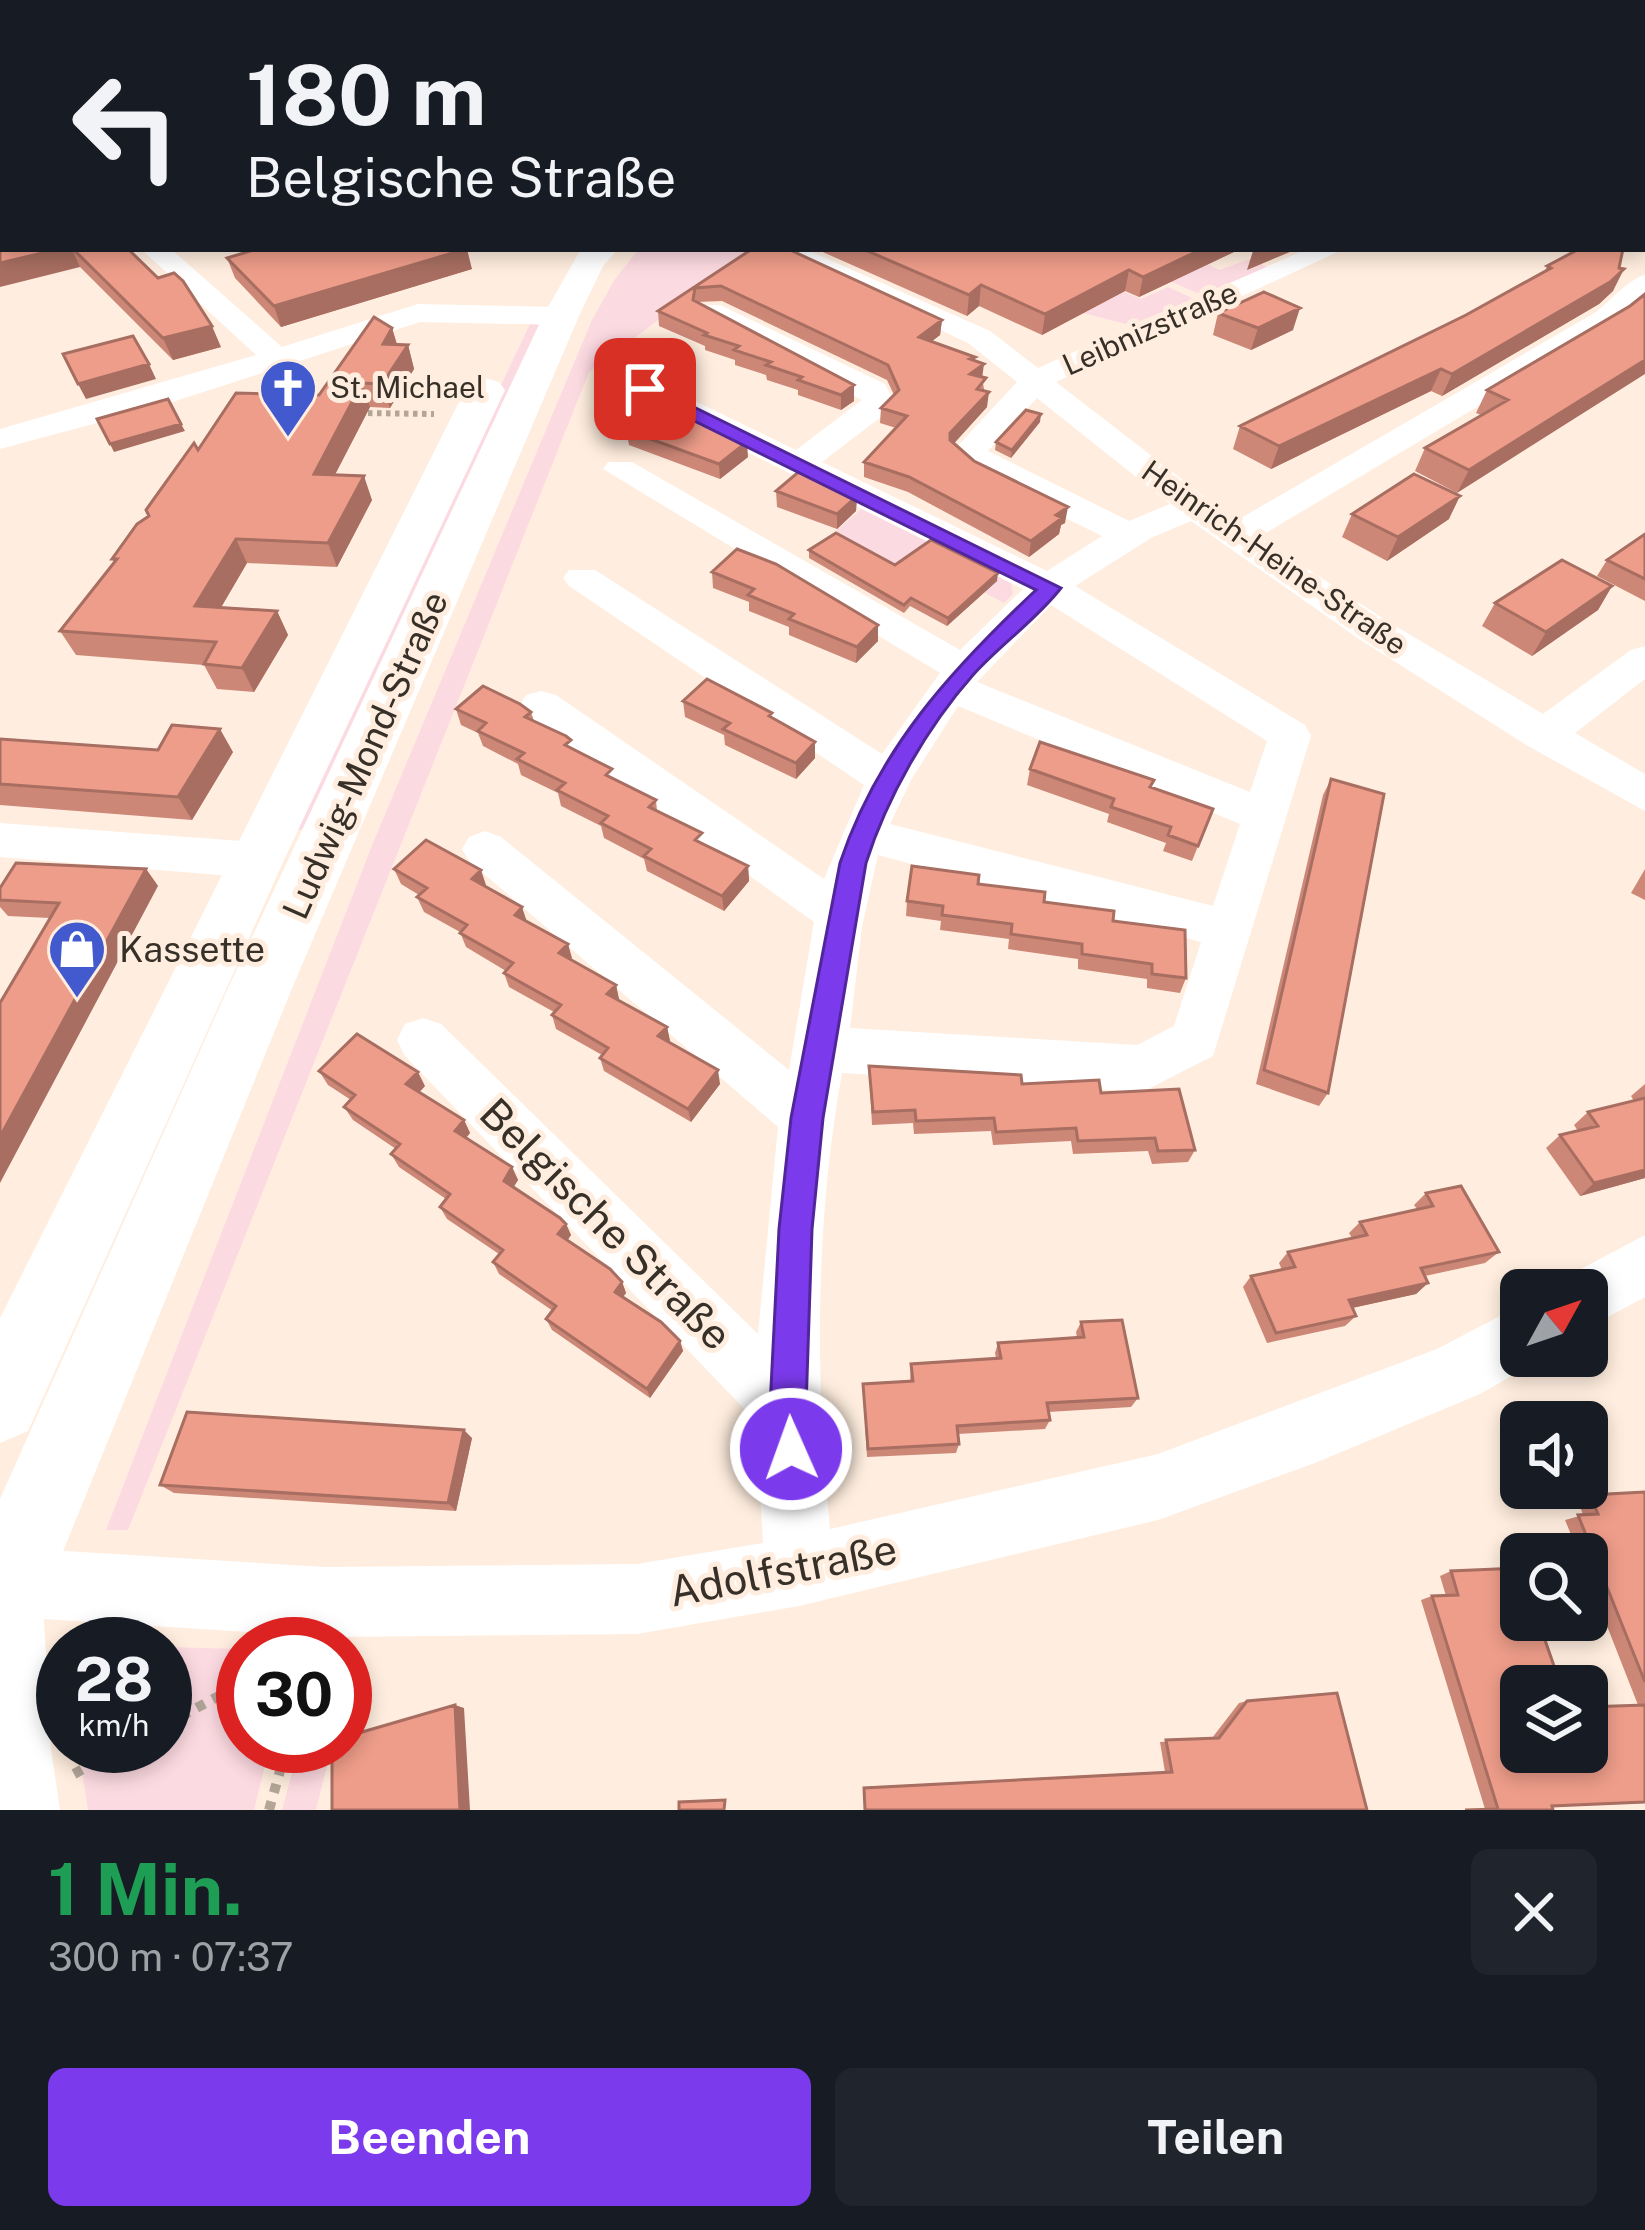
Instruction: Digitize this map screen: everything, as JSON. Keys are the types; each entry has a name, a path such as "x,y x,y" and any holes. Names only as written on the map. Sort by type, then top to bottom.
{"main road":[{"name":"Ludwig-Mond-Straße","path":"2,1588 261,986 542,315 562,252"},
{"name":"Ludwig-Mond-Straße","path":"0,1402 255,860 542,315 598,252"}],"street":[{"path":"158,252 278,359"},
{"name":"Heinrich-Heine-Straße","path":"789,252 979,337 1234,537 1645,795"},
{"name":"Leibnizstraße","path":"1036,380 1323,252"},
{"path":"1234,537 1606,318 1632,300 1645,283"},
{"path":"710,311 874,391 879,403 798,464"},
{"path":"0,439 278,359 418,313 542,315"},
{"path":"1036,380 969,452 986,466 1126,533"},
{"path":"645,389 1051,588 1290,736 1196,1040 1142,1069 820,1048"},
{"path":"620,469 958,678 1264,816"},
{"name":"Belgische Straße","path":"799,1571 788,1408 796,1229 807,1118 840,915 862,834 890,780 958,678 1051,588 1126,533 1192,508"},
{"path":"582,578 890,780"},
{"path":"1543,735 1645,659"},
{"path":"541,705 840,915"},
{"path":"862,834 1227,929"},
{"path":"0,840 255,860"},
{"path":"484,849 807,1118"},
{"name":"Belgische Straße","path":"423,1040 788,1408"},
{"path":"1608,1286 1645,1264"},
{"name":"Adolfstraße","path":"2,1588 326,1602 637,1599 799,1571 1158,1487 1315,1432 1458,1372 1500,1348"},
{"path":"2,1588 22,1810"}],"path":[{"path":"352,413 448,415"},
{"path":"269,1810 279,1773"}],"shaded area":[{"path":"637,252 749,252 589,372 128,1530 106,1530 371,848 592,320"},
{"path":"1025,252 1141,299 1168,287 1194,299 1130,325 1067,309"},
{"path":"1102,252 1185,252 1219,270 1250,259 1267,267 1202,295"},
{"path":"530,324 542,326 309,825 300,830 292,826"},
{"path":"865,506 1011,583 1013,594 1004,603 965,582 924,613 836,541 837,530"},
{"path":"192,1648 216,1648 216,1773 263,1773 254,1810 88,1810 82,1773 192,1773"},
{"path":"292,1773 325,1773 316,1810 282,1810"}],"building":[{"path":"0,252 46,252 0,263"},
{"path":"76,252 131,252 158,278 174,273 183,281 212,326 163,338"},
{"path":"247,252 456,252 274,306 227,258"},
{"path":"747,252 795,252 942,320 919,337 984,364 970,374 986,378 977,389 989,392 950,433 950,440 974,461 1068,507 1056,515 1062,518 1031,541 909,477 864,462 907,416 881,408 899,390 888,365 721,286 695,288 693,300 854,385 841,395 798,380 802,377 766,365 771,362 734,350 739,346 704,335 707,333 658,311"},
{"path":"870,252 1196,252 1143,277 1129,270 1045,314 981,285 969,295"},
{"path":"1573,252 1622,252 1619,268 1624,269 1610,282 1452,374 1441,369 1279,446 1240,426 1466,315 1551,268 1547,266"},
{"path":"1264,292 1300,308 1258,328 1218,313"},
{"path":"1645,294 1645,360 1469,470 1425,448 1508,400 1487,390"},
{"path":"374,317 392,328 383,344 408,345 382,384 362,383 314,474 364,476 328,543 236,539 195,606 277,611 242,668 204,664 216,642 60,631 117,559 112,559 137,524 149,516 146,510 194,443 198,450 236,393 319,395"},
{"path":"133,336 149,364 78,384 63,354"},
{"path":"168,399 181,424 110,444 97,419"},
{"path":"662,405 747,442 719,464 626,430"},
{"path":"1026,410 1041,414 1012,450 996,442"},
{"path":"802,469 857,496 837,514 776,491"},
{"path":"1414,474 1460,496 1398,537 1352,514"},
{"path":"836,533 895,565 931,540 998,573 948,618 911,598 904,605 809,550"},
{"path":"1645,534 1645,579 1607,560"},
{"path":"737,549 776,564 878,625 857,647 789,619 794,614 748,595 754,589 712,572"},
{"path":"1562,560 1612,586 1546,632 1495,603"},
{"path":"707,679 815,742 796,763 723,729 730,723 683,701"},
{"path":"483,686 531,712 525,717 566,736 571,740 565,745 612,769 606,775 656,800 649,807 702,833 695,840 748,866 722,896 644,856 651,849 601,823 608,816 557,790 565,783 517,759 524,753 478,731 486,723 456,709"},
{"path":"172,725 220,729 178,797 0,784 0,739 158,750"},
{"path":"1040,742 1154,780 1150,787 1213,809 1198,846 1168,835 1171,827 1111,807 1114,799 1030,769"},
{"path":"1331,779 1384,794 1328,1093 1264,1070"},
{"path":"426,840 481,870 472,879 522,907 515,915 568,944 559,953 616,985 607,994 667,1027 658,1036 718,1070 688,1109 600,1058 608,1048 552,1015 561,1005 504,973 513,963 460,933 467,925 417,897 427,888 394,869"},
{"path":"16,863 146,869 0,1137 0,1003 59,903 0,900 0,888"},
{"path":"912,866 979,875 978,884 1045,892 1044,902 1114,911 1113,921 1185,930 1186,978 1152,974 1152,964 1082,954 1082,944 1011,934 1012,924 942,915 943,906 907,901"},
{"path":"357,1034 418,1072 406,1084 464,1120 455,1131 512,1167 504,1181 560,1218 566,1224 558,1234 610,1269 622,1282 615,1292 661,1322 680,1341 647,1389 546,1319 556,1306 493,1262 503,1250 440,1207 450,1194 391,1154 400,1144 344,1107 355,1095 319,1071"},
{"path":"869,1066 1021,1075 1022,1084 1099,1080 1101,1093 1179,1089 1195,1150 1158,1151 1155,1138 1078,1141 1076,1128 996,1132 994,1118 916,1121 915,1110 873,1112"},
{"path":"1645,1098 1645,1170 1594,1183 1560,1135 1598,1126 1588,1112"},
{"path":"1461,1186 1499,1252 1421,1268 1428,1283 1349,1300 1356,1316 1276,1333 1251,1276 1295,1267 1288,1252 1367,1235 1360,1222 1433,1206 1426,1193"},
{"path":"1122,1320 1138,1398 1047,1403 1050,1420 957,1426 959,1444 868,1449 863,1384 913,1381 911,1364 1001,1358 998,1343 1084,1337 1081,1322"},
{"path":"187,1412 464,1430 448,1503 160,1485"},
{"path":"1645,1492 1645,1682 1608,1590 1608,1533 1585,1533 1578,1515 1608,1509 1608,1494"},
{"path":"1500,1569 1500,1641 1545,1641 1554,1665 1500,1665 1500,1773 1608,1773 1608,1706 1645,1705 1645,1802 1552,1806 1553,1810 1465,1810 1498,1809 1432,1596 1458,1595 1451,1571"},
{"path":"1337,1693 1367,1810 865,1810 864,1788 1172,1772 1166,1740 1219,1738 1247,1701"},
{"path":"455,1705 460,1810 332,1810 332,1773 372,1773 372,1729"},
{"path":"725,1800 724,1810 679,1810 679,1802"}],"place":[{"name":"St. Michael","path":"288,439"},
{"name":"Kassette","path":"77,1000"}],"route":[{"path":"645,389 1051,588 1004,628 950,687 890,780 853,863 807,1118 796,1229 788,1408 791,1449"}]}
